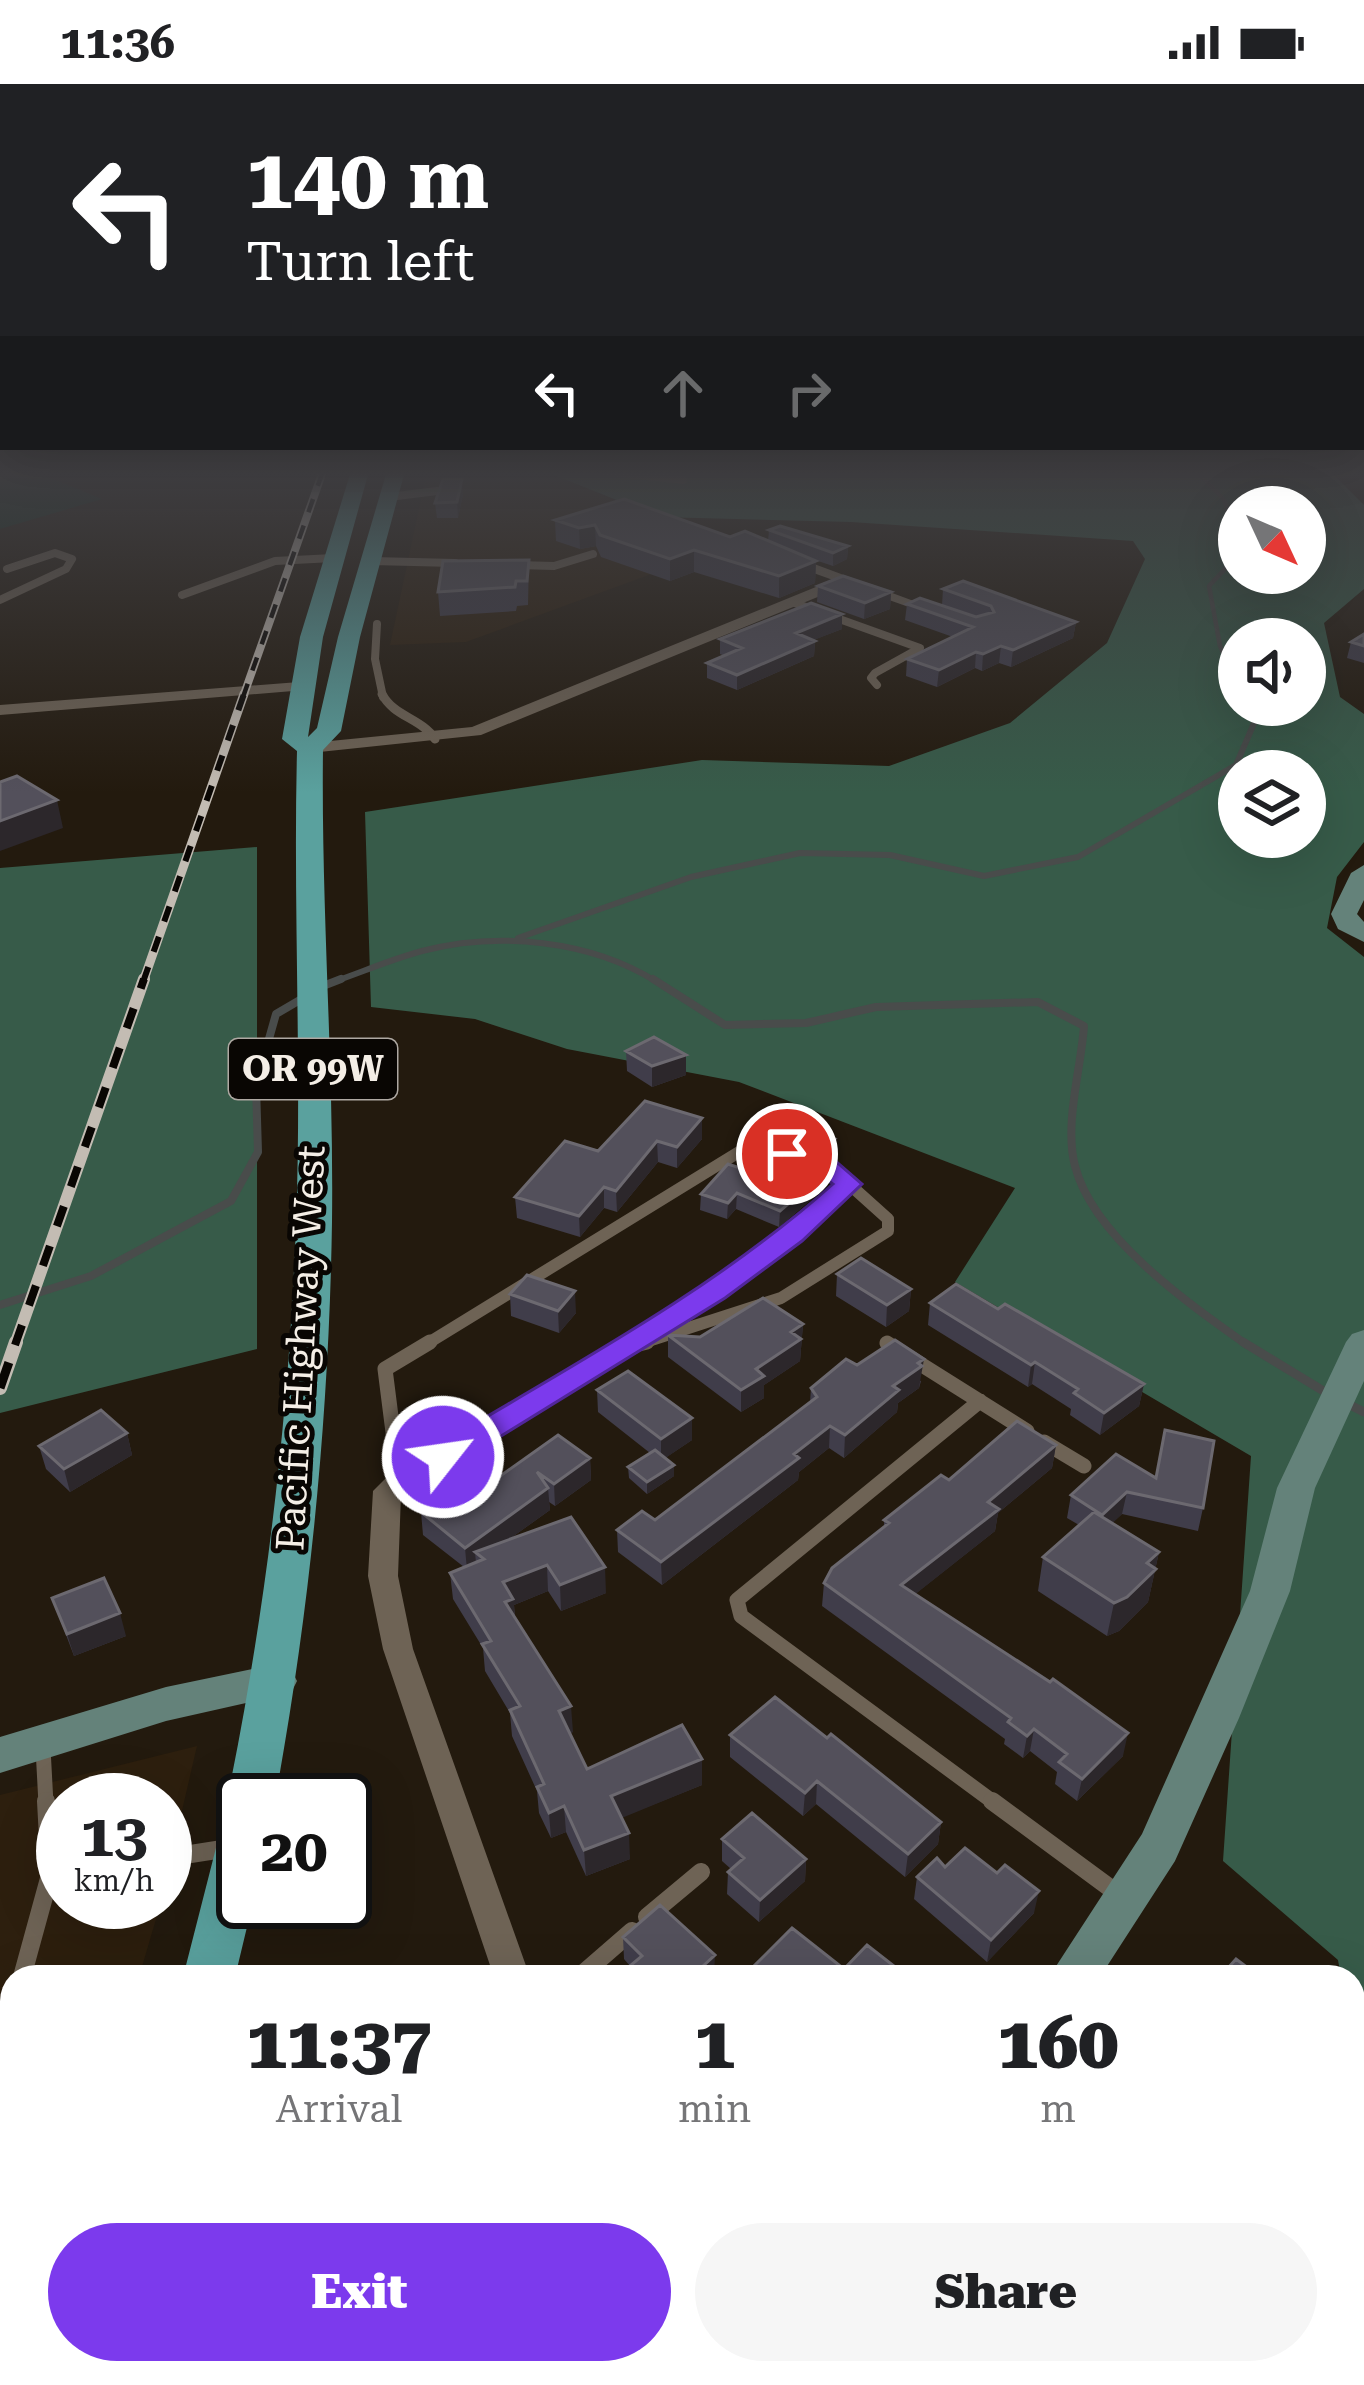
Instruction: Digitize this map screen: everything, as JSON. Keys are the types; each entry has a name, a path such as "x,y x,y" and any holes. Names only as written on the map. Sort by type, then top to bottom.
{"main road":[{"name":"Pacific Highway West","path":"310,748 294,739 299,687 328,578"},
{"name":"Pacific Highway West","path":"257,1773 276,1681 300,1448 308,1312 315,1142 310,748 329,731 368,578"},
{"path":"212,1965 221,1929"}],"street":[{"path":"841,578 950,617"},
{"path":"310,748 475,733 846,580"},
{"path":"0,710 299,687"},
{"path":"1364,873 1344,914 1347,923 1364,934"},
{"path":"1081,1965 1159,1847 1218,1718 1270,1591 1296,1488 1364,1342"},
{"path":"409,1472 388,1491 383,1576 398,1649 508,1965"},
{"path":"0,1755 166,1704 276,1681"}],"lane":[{"path":"0,600 45,578"},
{"path":"182,595 227,578"},
{"path":"792,602 920,649 875,673 871,678 877,685"},
{"path":"377,624 373,648 383,697 391,710 430,728 435,739"},
{"path":"626,1348 782,1298 888,1231 888,1219 849,1184 822,1163 752,1144 385,1369 394,1440 409,1472 483,1434 626,1348 793,1235 849,1184"},
{"path":"887,1343 1084,1466"},
{"path":"980,1401 750,1585 737,1600 741,1616 1127,1900"},
{"path":"42,1742 46,1773"},
{"path":"593,1965 701,1872"},
{"path":"26,1965 38,1929"}],"shaded area":[{"path":"404,578 640,578 466,642 390,645"},
{"path":"197,1746 191,1773 88,1773"},
{"path":"36,1786 36,1929 153,1929 143,1965 0,1965 0,1795"}],"green space":[{"path":"1136,578 1218,578 1218,594 1326,594 1326,578 1364,578 1364,589 1326,621 1218,618 1218,726 1326,726 1326,632 1340,697 1364,714 1364,842 1337,877 1327,928 1364,957 1364,1965 1339,1965 1223,1861 1251,1456 955,1282 1015,1188 739,1082 567,1049 475,1019 371,1007 365,812 702,760 889,766 1010,723 1107,643"},
{"path":"257,847 257,1349 0,1413 0,868"}],"building":[{"path":"440,578 527,578 516,581 515,587 438,592"},
{"path":"850,578 891,592 865,603 818,586"},
{"path":"963,581 1076,622 1013,650 1001,646 976,652 939,670 907,659 973,627 907,604 920,598 976,617 994,612 991,606 943,589"},
{"path":"811,603 842,614 796,633 815,641 737,675 707,663 742,648 720,639"},
{"path":"17,776 57,800 0,821 0,782"},
{"path":"654,1037 686,1055 652,1066 626,1051"},
{"path":"645,1101 702,1118 677,1147 657,1141 616,1191 604,1187 579,1216 515,1197 565,1141 598,1151"},
{"path":"793,1125 835,1139 830,1145 786,1132"},
{"path":"771,1144 816,1156 811,1161 829,1169 780,1211 737,1193 728,1203 701,1194 728,1164 749,1171"},
{"path":"861,1258 911,1289 887,1305 837,1274"},
{"path":"527,1275 575,1291 558,1311 510,1294"},
{"path":"956,1284 998,1309 1005,1304 1144,1384 1104,1413 1074,1393 1078,1389 930,1303"},
{"path":"763,1298 803,1324 791,1332 801,1339 756,1369 764,1376 741,1390 668,1335 700,1337"},
{"path":"895,1340 924,1359 918,1363 922,1366 893,1386 899,1390 845,1435 830,1426 794,1454 799,1458 661,1562 617,1530 642,1511 655,1520 817,1397 811,1388 846,1359 857,1365"},
{"path":"628,1371 692,1418 661,1439 597,1390"},
{"path":"101,1410 127,1433 64,1469 39,1446"},
{"path":"1017,1421 1056,1445 988,1502 999,1509 901,1585 1050,1682 1053,1679 1128,1733 1082,1779 1059,1762 1067,1754 1034,1729 1027,1736 1008,1722 1011,1718 824,1583 832,1568 889,1523 884,1520 941,1475 949,1480"},
{"path":"1165,1430 1214,1441 1203,1508 1127,1492 1102,1515 1071,1495 1116,1454 1156,1478"},
{"path":"558,1435 590,1458 554,1484 537,1472 548,1488 465,1548 421,1512 459,1486 472,1496"},
{"path":"655,1450 674,1465 647,1482 628,1467"},
{"path":"1094,1512 1159,1552 1147,1563 1156,1569 1114,1603 1043,1557"},
{"path":"571,1517 605,1567 560,1585 547,1565 503,1582 513,1599 505,1602 571,1706 559,1711 587,1769 682,1725 702,1759 611,1796 629,1833 584,1850 564,1806 549,1813 537,1787 544,1784 510,1710 520,1706 482,1644 491,1641 450,1573 484,1559 475,1552"},
{"path":"104,1578 120,1613 67,1634 52,1598"},
{"path":"775,1697 827,1738 831,1734 941,1822 908,1854 817,1781 805,1793 730,1735"},
{"path":"752,1813 806,1859 760,1900 728,1872 744,1858 722,1839"},
{"path":"965,1848 997,1873 1005,1865 1039,1891 991,1940 917,1877 937,1858 945,1867"},
{"path":"660,1905 715,1955 704,1965 631,1965 642,1956 623,1937"},
{"path":"792,1928 839,1965 755,1965"},
{"path":"867,1945 893,1965 848,1965"}],"waterway":[{"path":"1216,578 1209,586 1218,635"},
{"path":"518,938 691,877 800,853 890,855 984,876 1078,857 1236,765 1253,726"},
{"path":"337,980 422,951 512,941 573,948 657,982"},
{"path":"653,979 725,1025 806,1023 876,1007 1038,1002 1084,1026 1071,1132 1075,1166 1085,1192 1101,1218 1146,1267 1247,1345"},
{"path":"323,986 337,980"},
{"path":"333,982 337,980"},
{"path":"0,1305 91,1276 231,1201 258,1152 256,1085 276,1014 305,997"},
{"path":"1243,1342 1330,1395"},
{"path":"1344,1402 1364,1412"}],"railway":[{"path":"243,697 285,578"},
{"path":"143,982 244,694"},
{"path":"15,1345 144,979"},
{"path":"0,1388 16,1342"}],"route":[{"path":"443,1457 715,1292 793,1235 849,1184 822,1163 787,1154"}]}
